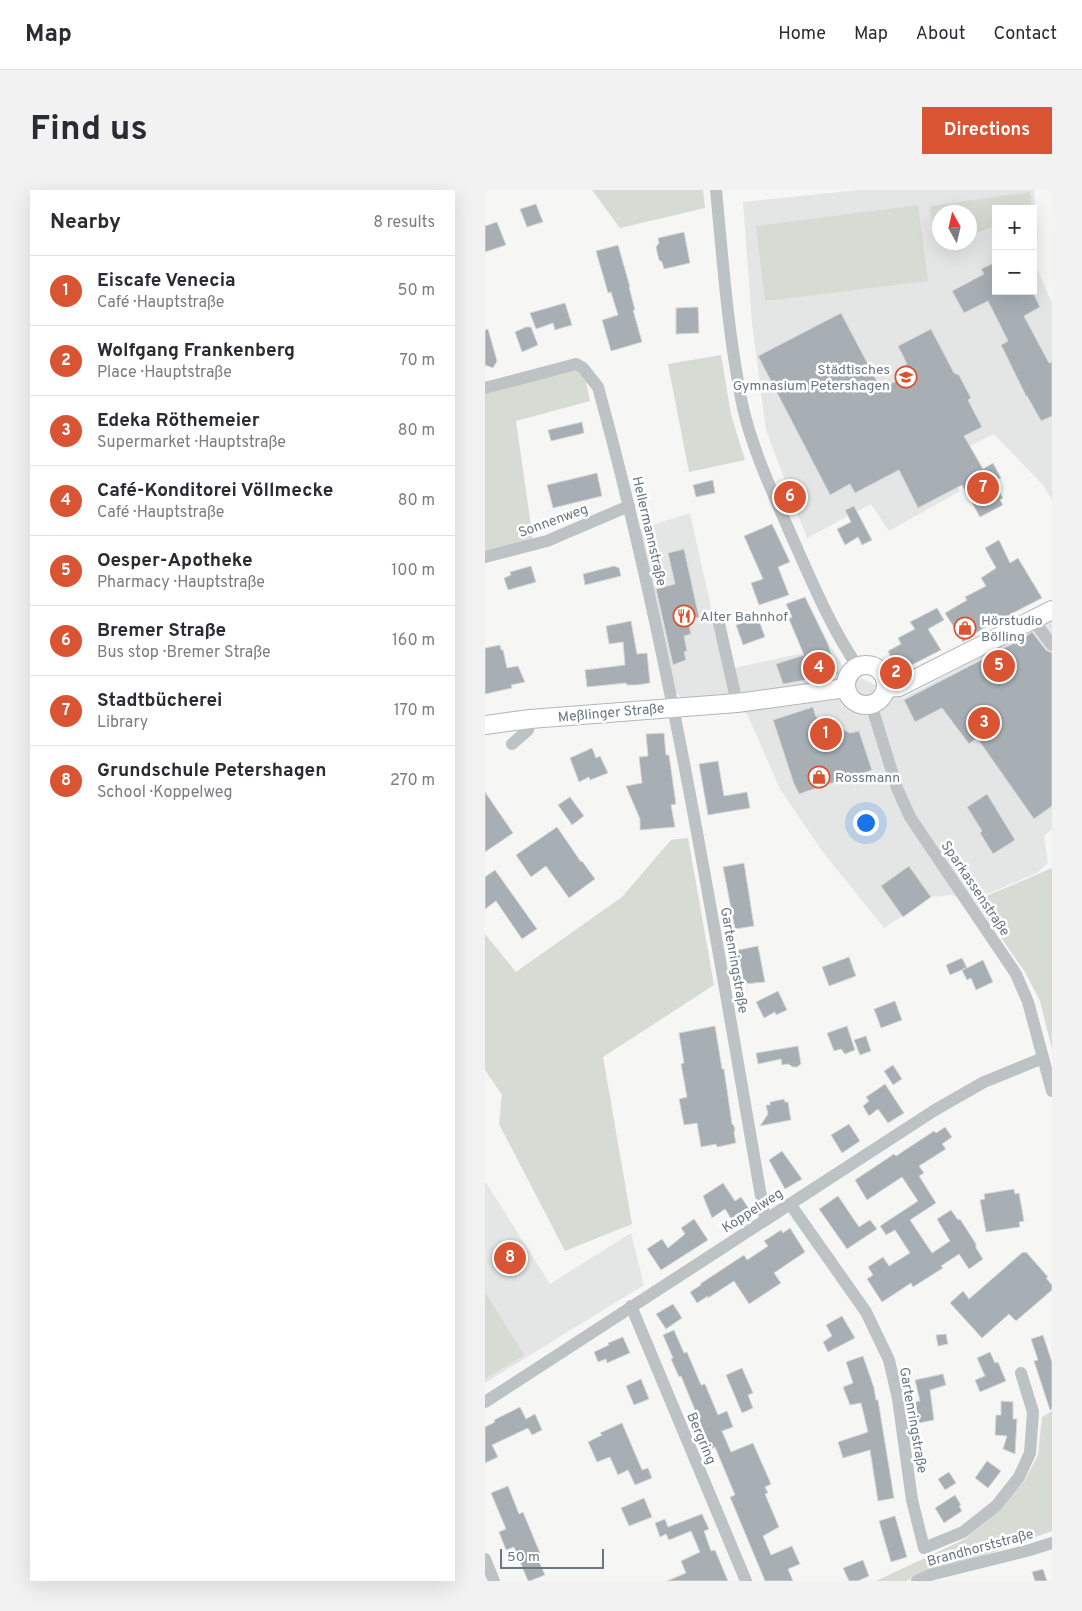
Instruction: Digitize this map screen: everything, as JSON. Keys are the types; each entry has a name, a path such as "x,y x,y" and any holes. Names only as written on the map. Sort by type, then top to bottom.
{"street":[{"path":"717,190 728,318 743,407 752,441 803,564 844,647 858,667"},
{"name":"Hellermannstraße","path":"485,388 576,364 583,368 598,386 629,506 673,707"},
{"name":"Sonnenweg","path":"485,557 547,541 629,506"},
{"path":"886,688 899,687 1052,610"},
{"path":"718,619 737,703"},
{"path":"1033,620 1052,645"},
{"path":"866,665 874,667 881,672 885,679 886,688 879,700 871,704 860,704 853,700 846,688 851,672 858,667 866,665"},
{"name":"Meßlinger Straße","path":"485,725 530,719 737,703 846,688"},
{"name":"Sparkassenstraße","path":"871,704 897,788 910,817 1016,974 1028,1002 1052,1091"},
{"name":"Gartenringstraße","path":"673,707 699,843 765,1220"},
{"path":"512,744 528,730 530,719"},
{"name":"Koppelweg","path":"485,1402 935,1110 984,1082 1043,1058"},
{"name":"Gartenringstraße","path":"790,1204 866,1312 889,1360 898,1399 912,1500 924,1548 963,1532 996,1506 1019,1477 1030,1453 1033,1412 1021,1373"},
{"name":"Bergring","path":"631,1306 746,1581"},
{"name":"Brandhorststraße","path":"917,1581 930,1575 1030,1550 1052,1542"},
{"path":"485,1559 494,1581"}],"shaded area":[{"path":"592,190 703,190 705,208 620,228"},
{"name":"Städtisches Gymnasium Petershagen","path":"858,190 1034,190 1035,205 992,205 992,295 1037,295 1037,268 1052,303 1052,500 1043,485 994,434 946,458 960,491 889,531 871,504 807,538 766,430 752,323 743,202"},
{"path":"1030,192 1032,205 992,205 992,227 977,233 977,205 937,205"},
{"path":"918,205 928,281 765,301 756,226"},
{"path":"721,355 731,415 745,460 689,472 668,364"},
{"path":"574,370 585,377 590,401 516,421 533,540 485,551 485,394"},
{"path":"690,513 725,670 831,647 846,671 903,698 1052,619 1052,829 1044,836 1048,863 1037,873 971,901 951,895 931,897 884,928 822,851 780,789 748,716 729,696 682,699 674,690 640,529"},
{"path":"688,838 714,985 603,1057 632,1224 565,1251 499,1124 502,1095 485,1070 485,934 516,972 622,897 671,840"},
{"path":"1052,868 1052,1049 1040,1001 1025,972 975,901"},
{"path":"485,1181 550,1284 631,1233 644,1285 485,1383"},
{"path":"485,1292 524,1355 485,1379"},
{"path":"1052,1411 1052,1531 906,1581 876,1581 965,1539 998,1512 1025,1480 1038,1455 1042,1417"}],"building":[{"path":"536,204 543,222 527,227 520,209"},
{"path":"497,222 506,245 485,252 485,226"},
{"path":"684,232 690,263 664,269 662,262 659,260 656,247 659,243 658,238"},
{"path":"618,245 630,287 635,310 633,310 642,342 611,351 602,320 618,315 611,292 608,293 596,251"},
{"path":"992,264 992,295 1034,295 1040,307 1024,316 1049,363 1052,362 1052,416 1041,421 1026,396 1001,345 1008,341 988,301 964,313 952,291 984,274 981,269"},
{"path":"565,303 572,325 555,330 553,323 536,329 530,313"},
{"path":"698,307 699,333 676,334 676,308"},
{"path":"841,313 881,389 907,375 903,366 907,364 898,346 931,329 954,373 959,375 971,398 968,400 982,427 964,436 983,469 993,463 1001,478 994,482 1003,498 1000,500 1003,505 980,517 962,485 918,508 899,470 855,493 850,484 830,495 758,356"},
{"path":"531,327 538,345 522,352 515,332"},
{"path":"488,329 497,361 493,368 485,365 485,330"},
{"path":"582,422 584,433 551,441 548,430"},
{"path":"597,473 602,496 553,508 547,485"},
{"path":"713,480 715,493 696,497 693,485"},
{"path":"854,506 872,540 862,545 858,537 845,545 837,529 851,522 845,510"},
{"path":"772,524 790,562 778,567 789,595 759,605 751,583 763,579 744,536"},
{"path":"999,540 1010,563 1018,558 1042,598 982,629 963,642 945,613 967,600 965,597 986,586 981,578 996,568 985,548"},
{"path":"684,549 699,617 688,620 691,634 684,636 687,651 684,652 686,660 673,665 656,589 675,584 668,553"},
{"path":"531,566 536,582 508,590 504,578 511,575 510,572"},
{"path":"614,566 619,568 621,576 585,585 583,574"},
{"path":"805,597 828,644 838,674 783,684 776,664 804,655 789,619 792,617 786,604"},
{"path":"937,608 944,620 928,629 941,650 898,672 888,651 901,644 898,638 915,629 910,622"},
{"path":"758,618 765,637 743,645 736,625"},
{"path":"631,621 637,654 647,653 650,683 627,685 626,683 587,687 585,670 625,665 623,642 609,644 606,626"},
{"path":"1032,632 1046,650 1052,653 1052,806 1034,819 977,738 969,744 942,708 915,722 904,700 1015,644"},
{"path":"500,645 507,668 518,666 525,682 511,685 512,688 485,694 485,648"},
{"path":"813,707 816,717 850,733 859,731 872,770 799,794 773,720"},
{"path":"664,733 666,755 669,755 676,804 671,805 675,827 640,830 640,819 626,786 642,783 639,757 648,756 646,734"},
{"path":"592,748 596,758 600,756 608,773 590,780 589,777 579,782 570,758"},
{"path":"718,761 724,796 747,792 750,808 708,815 699,764"},
{"path":"485,792 513,833 485,852"},
{"path":"987,794 1015,840 993,854 980,833 982,831 967,807"},
{"path":"570,797 584,816 572,825 558,805"},
{"path":"557,827 595,879 569,898 546,866 531,877 516,855"},
{"path":"744,863 754,926 735,929 723,867"},
{"path":"909,866 931,897 903,917 881,886"},
{"path":"495,870 537,929 522,939 496,901 485,909 485,877"},
{"path":"758,946 765,982 744,984 738,950"},
{"path":"849,957 856,976 829,986 822,967"},
{"path":"962,958 967,968 983,960 993,982 976,990 971,978 967,980 962,970 966,968 950,975 946,965"},
{"path":"778,991 787,1010 776,1015 775,1012 764,1018 756,1002"},
{"path":"895,1001 902,1020 881,1028 874,1009"},
{"path":"715,1026 736,1143 717,1147 716,1144 701,1147 697,1123 684,1125 679,1099 687,1097 681,1064 684,1063 679,1033"},
{"path":"847,1026 855,1050 845,1054 841,1049 834,1051 827,1033"},
{"path":"866,1036 871,1051 860,1055 854,1040"},
{"path":"798,1046 801,1064 797,1067 788,1064 782,1065 781,1059 758,1064 756,1053"},
{"path":"893,1065 902,1079 893,1085 884,1071"},
{"path":"885,1084 904,1113 888,1123 878,1109 869,1116 863,1106 869,1101 866,1097"},
{"path":"784,1099 785,1102 788,1102 791,1120 760,1126 768,1114 766,1105 770,1105 770,1102"},
{"path":"849,1124 860,1141 842,1153 831,1135"},
{"path":"945,1127 952,1137 942,1144 946,1149 919,1166 924,1173 919,1176 936,1203 910,1220 932,1253 950,1241 937,1219 951,1210 958,1220 960,1219 983,1259 969,1269 959,1254 941,1266 943,1268 913,1287 911,1283 882,1302 867,1279 873,1275 868,1267 883,1257 889,1266 910,1253 895,1230 886,1235 880,1226 918,1201 902,1177 867,1200 855,1180 894,1154 896,1156 934,1131 936,1133"},
{"path":"782,1151 802,1179 785,1189 769,1160"},
{"path":"723,1183 735,1201 741,1197 751,1212 734,1223 725,1209 712,1218 703,1196"},
{"path":"1014,1189 1015,1194 1019,1193 1024,1221 1019,1222 1020,1227 986,1232 980,1200 985,1199 984,1194"},
{"path":"838,1196 859,1227 870,1220 877,1229 847,1249 819,1209"},
{"path":"694,1219 708,1240 661,1270 647,1249 662,1239 668,1248 685,1234 681,1228"},
{"path":"790,1228 805,1252 774,1273 781,1283 749,1304 734,1281 697,1303 690,1292 744,1255 747,1260 768,1246 764,1241 781,1230 783,1233"},
{"path":"1023,1252 1026,1252 1048,1277 1046,1278 1052,1285 1052,1290 1016,1321 1009,1314 982,1338 950,1303 963,1291 969,1299"},
{"path":"673,1304 682,1318 666,1329 656,1314"},
{"path":"842,1316 855,1338 828,1352 823,1342 832,1336 826,1325"},
{"path":"674,1330 684,1353 687,1352 701,1385 705,1384 718,1415 727,1411 733,1427 722,1431 731,1452 753,1443 771,1484 765,1487 768,1493 765,1494 779,1527 763,1536 771,1555 792,1546 800,1564 788,1569 793,1581 765,1581 730,1497 735,1495 715,1447 711,1449 681,1376 679,1377 671,1359 673,1358 663,1335"},
{"path":"946,1334 948,1344 938,1346 936,1335"},
{"path":"1043,1335 1052,1362 1052,1409 1050,1410 1034,1361 1038,1360 1031,1339"},
{"path":"623,1337 630,1353 607,1363 606,1359 598,1362 594,1352 609,1345 608,1343"},
{"path":"990,1352 995,1363 998,1362 1006,1381 980,1392 975,1380 985,1376 977,1358"},
{"path":"863,1356 876,1400 878,1400 894,1498 878,1501 870,1450 843,1458 838,1442 868,1432 861,1403 850,1405 843,1387 853,1383 846,1362"},
{"path":"742,1368 753,1393 748,1395 753,1408 742,1413 726,1375"},
{"path":"943,1374 946,1385 930,1390 934,1420 919,1423 915,1402 920,1401 915,1380"},
{"path":"641,1379 649,1399 634,1405 626,1386"},
{"path":"1001,1401 1013,1402 1013,1419 1017,1419 1015,1454 1003,1449 1007,1436 995,1435 996,1415 1001,1415"},
{"path":"520,1407 526,1419 535,1414 542,1430 532,1435 528,1428 492,1445 498,1457 485,1463 485,1427 495,1422 494,1420"},
{"path":"622,1423 642,1470 648,1468 652,1478 635,1485 628,1470 618,1475 610,1457 597,1462 588,1442 602,1435 600,1433"},
{"path":"987,1461 1001,1471 988,1488 975,1478"},
{"path":"949,1472 956,1483 945,1490 938,1479"},
{"path":"508,1486 519,1514 523,1512 540,1553 536,1555 545,1575 530,1581 528,1581 514,1547 506,1550 499,1532 506,1529 491,1493"},
{"path":"955,1495 962,1511 944,1523 935,1508"},
{"path":"644,1498 652,1517 629,1526 621,1508"},
{"path":"702,1514 709,1529 704,1531 711,1551 715,1550 728,1581 667,1581 686,1573 681,1561 700,1552 691,1531 669,1540 666,1534 660,1537 655,1523 665,1519 668,1527"},
{"path":"895,1516 907,1557 891,1562 879,1521"},
{"path":"863,1560 869,1576 858,1581 849,1581 843,1568"},
{"path":"1043,1569 1047,1581 1035,1581 1032,1572"}],"place":[{"name":"Städtisches Gymnasium Petershagen","path":"906,377"},
{"name":"Stadtbücherei","path":"983,488"},
{"name":"Bremer Straße","path":"790,497"},
{"name":"Alter Bahnhof","path":"684,616"},
{"name":"Hörstudio Bölling","path":"965,628"},
{"name":"Oesper-Apotheke","path":"999,666"},
{"name":"Café-Konditorei Völlmecke","path":"819,668"},
{"name":"Wolfgang Frankenberg","path":"896,673"},
{"name":"Edeka Röthemeier","path":"984,723"},
{"name":"Eiscafe Venecia","path":"826,734"},
{"name":"Rossmann","path":"819,777"},
{"name":"Grundschule Petershagen","path":"510,1258"}]}
